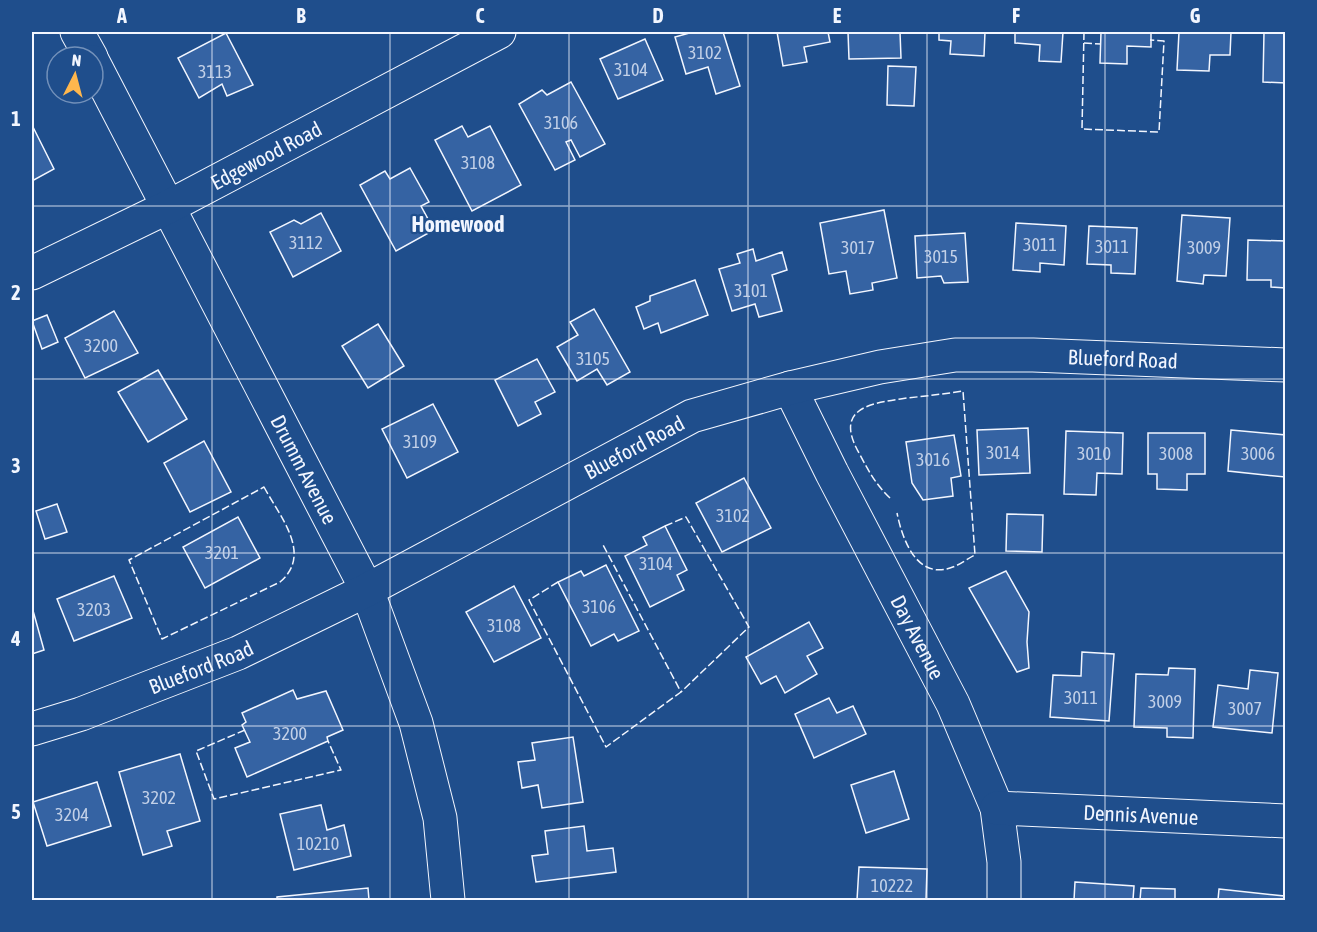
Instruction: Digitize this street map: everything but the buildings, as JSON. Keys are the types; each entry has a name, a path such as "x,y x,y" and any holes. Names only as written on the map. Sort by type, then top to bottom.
{"street":[{"name":"Edgewood Road","path":"32,273 168,207 499,32"},
{"name":"Drumm Avenue","path":"105,85 367,590 416,723 440,818 448,900"},
{"name":"Blueford Road","path":"32,729 81,714 238,653 367,590 693,416 790,388 880,368 955,355 1033,355 1286,364"},
{"name":"Day Avenue","path":"790,388 953,704 997,808 1004,862 1004,900"},
{"name":"Dennis Avenue","path":"997,808 1286,821"}],"fence":[{"path":"1084,32 1082,129 1159,132 1164,41 1150,40"},
{"path":"1084,43 1101,44"},
{"path":"890,498 876,483 852,438 851,426 854,417 860,410 881,402 963,391 975,555 950,568 938,570 928,568 920,562 907,544 897,513"},
{"path":"264,487 285,523 294,548 294,560 289,571 280,582 162,639 129,560 264,487"},
{"path":"665,526 686,517 749,627 681,692"},
{"path":"558,582 529,600 606,747 681,692 602,543"},
{"path":"245,730 196,751 214,799 341,770 328,741"}],"district":[{"name":"Homewood","path":"458,224"}]}
